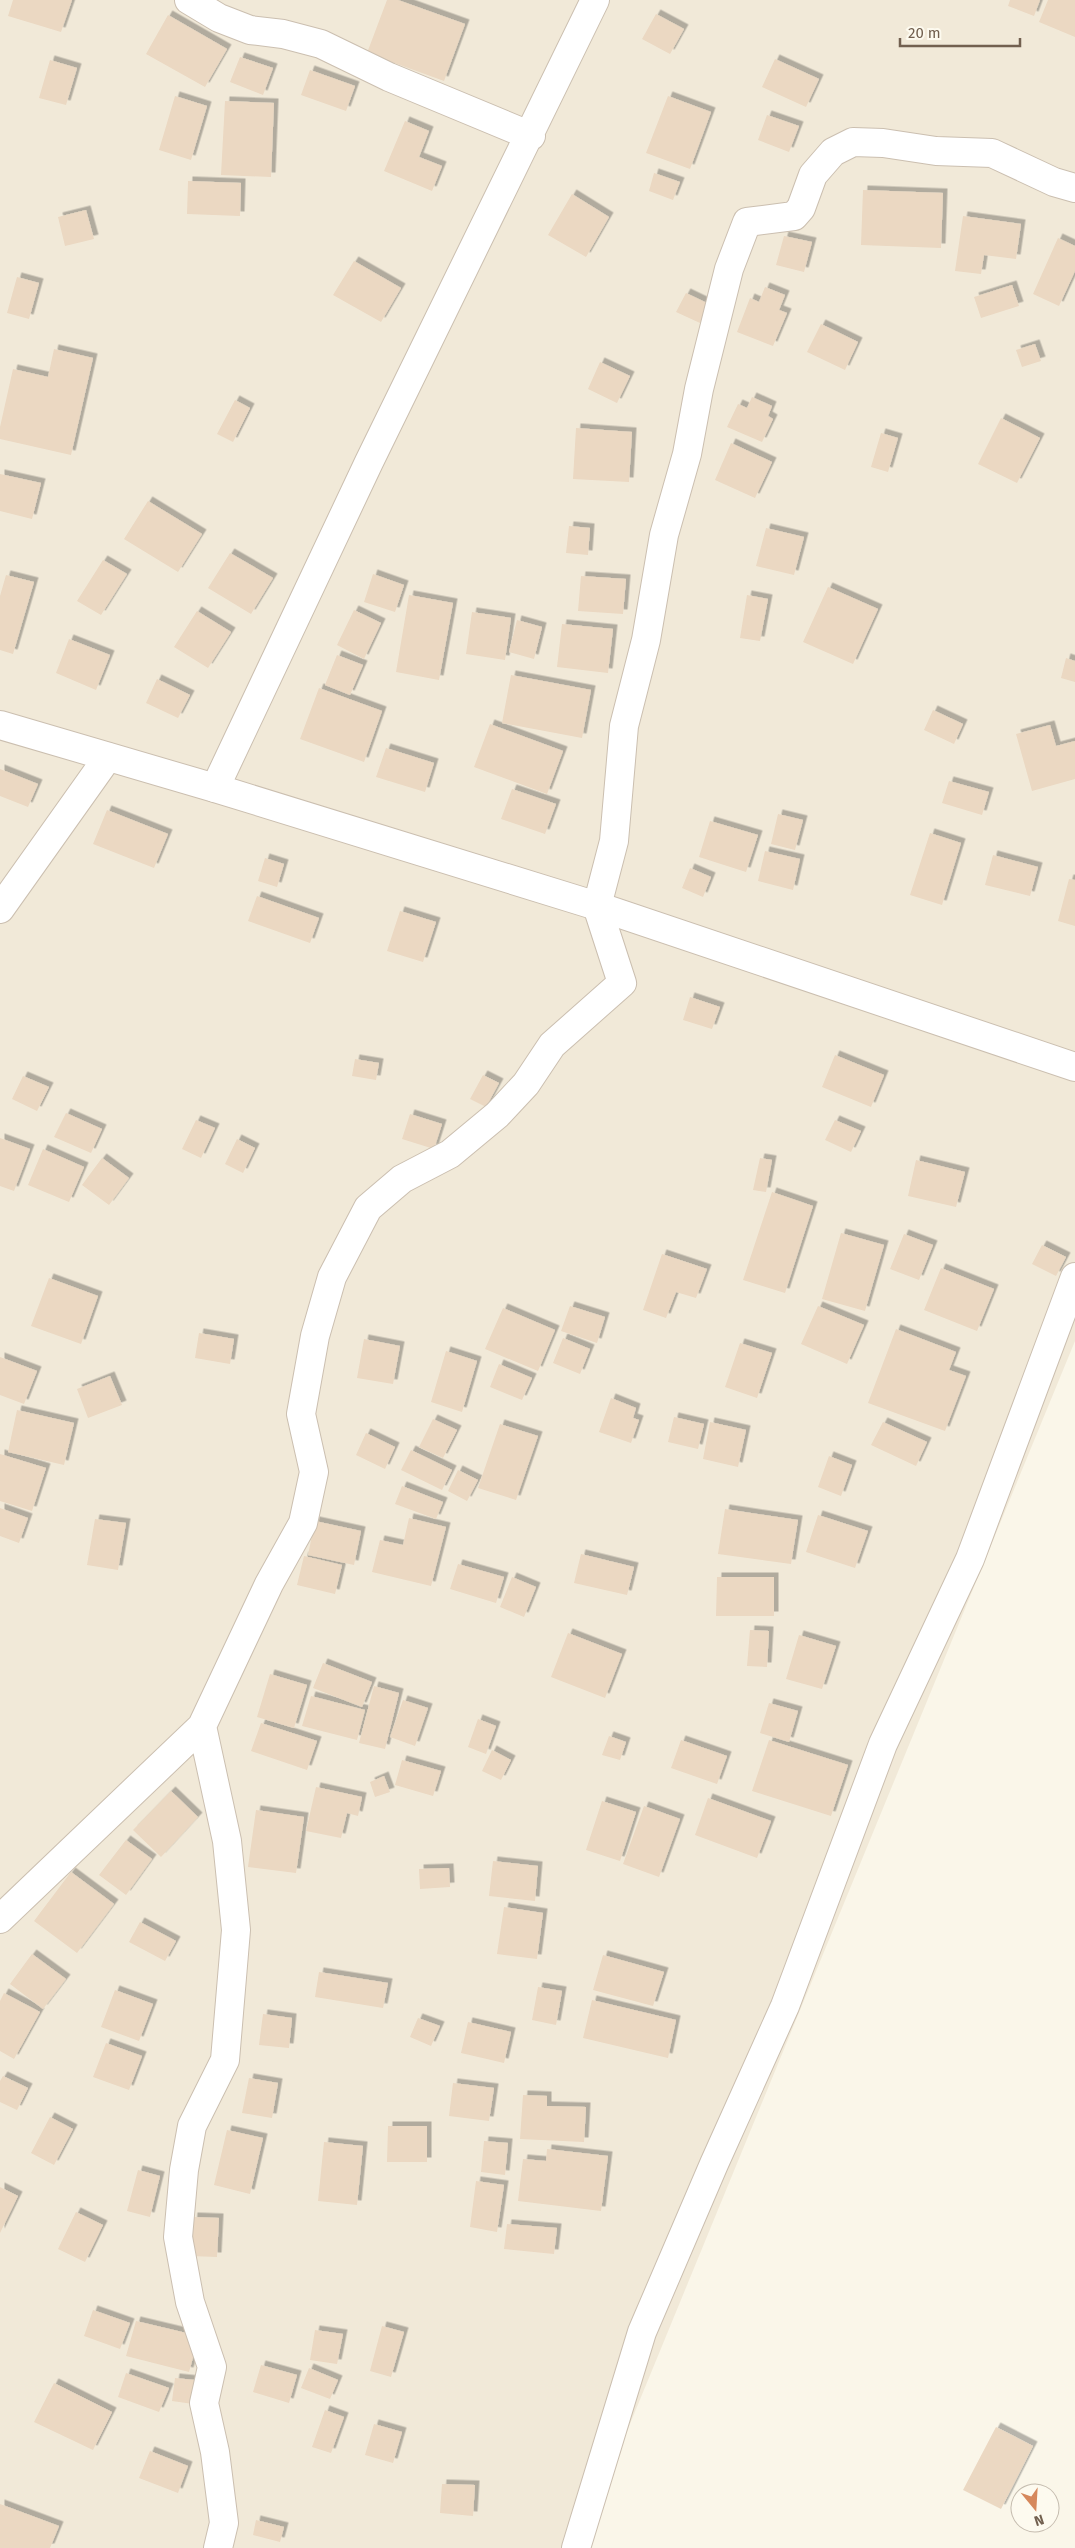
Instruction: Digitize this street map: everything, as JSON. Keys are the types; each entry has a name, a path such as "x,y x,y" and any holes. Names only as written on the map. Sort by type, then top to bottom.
{"street":[{"path":"189,0 219,18 250,30 283,34 321,44 388,77 531,136"},
{"path":"215,788 369,462 531,136 596,0"},
{"path":"0,1919 202,1726 268,1584 303,1523 314,1472 301,1414 315,1336 332,1277 349,1240 368,1208 402,1179 450,1154 497,1115 526,1084 552,1045 622,983 597,906 614,841 624,726 646,640 664,535 687,454 699,389 729,269 747,222 794,216 801,208 813,175 833,152 853,142 883,143 936,151 992,153 1054,182 1075,188"},
{"path":"0,725 215,788 597,906 1075,1067"},
{"path":"0,908 108,757"},
{"path":"576,2548 642,2332 714,2164 785,2006 882,1744 970,1559 1075,1277"},
{"path":"202,1726 227,1840 235,1938 225,2060 192,2126 184,2170 178,2237 190,2302 212,2367 204,2403 215,2452 224,2523 218,2548"}],"shaded area":[{"path":"0,0 1075,0 1075,1341 579,2548 0,2548"}],"building":[{"path":"13,0 72,0 61,32 8,16"},
{"path":"387,0 398,0 465,24 444,81 367,53"},
{"path":"1010,0 1040,0 1034,16 1008,6"},
{"path":"1048,0 1075,0 1075,37 1039,22"},
{"path":"656,14 684,29 670,54 642,39"},
{"path":"168,15 227,49 205,87 146,54"},
{"path":"240,57 273,68 263,95 230,82"},
{"path":"775,59 819,79 806,107 762,87"},
{"path":"50,60 77,68 66,105 39,98"},
{"path":"310,70 355,86 346,111 301,95"},
{"path":"175,96 207,106 191,160 159,150"},
{"path":"668,96 711,112 690,169 646,153"},
{"path":"225,101 274,103 271,177 221,175"},
{"path":"767,115 799,126 789,152 758,140"},
{"path":"405,121 429,131 419,157 442,166 432,191 384,171"},
{"path":"654,173 680,182 673,200 649,191"},
{"path":"188,181 241,183 240,216 187,214"},
{"path":"863,190 943,193 941,248 861,245"},
{"path":"572,194 609,217 586,257 548,235"},
{"path":"86,210 94,239 65,246 58,217"},
{"path":"963,216 1021,224 1016,259 984,255 981,274 955,271"},
{"path":"784,236 812,242 804,272 776,265"},
{"path":"1058,238 1075,246 1075,271 1059,306 1033,294"},
{"path":"354,261 401,288 381,322 333,295"},
{"path":"17,277 39,283 29,319 7,313"},
{"path":"1012,285 1019,306 981,318 974,297"},
{"path":"765,287 785,295 779,310 787,313 773,346 737,332 750,298 759,302"},
{"path":"686,293 709,304 700,323 676,312"},
{"path":"821,324 858,342 845,370 807,352"},
{"path":"1035,344 1041,361 1022,367 1016,350"},
{"path":"54,349 93,358 71,455 0,439 0,427 13,369 48,377"},
{"path":"600,362 630,376 617,403 588,389"},
{"path":"752,397 772,406 768,416 773,419 762,442 727,427 738,404 747,408"},
{"path":"235,400 250,408 233,442 217,434"},
{"path":"1001,418 1040,438 1017,483 978,464"},
{"path":"576,428 632,432 629,482 573,479"},
{"path":"881,433 898,438 888,472 871,467"},
{"path":"731,443 772,462 755,498 715,480"},
{"path":"0,474 41,483 32,519 0,511"},
{"path":"148,501 202,534 178,572 124,539"},
{"path":"569,526 590,528 588,555 566,553"},
{"path":"766,528 804,537 794,575 756,566"},
{"path":"230,553 273,578 251,614 208,588"},
{"path":"103,560 127,574 101,615 77,601"},
{"path":"373,574 404,585 395,612 364,602"},
{"path":"6,575 34,582 13,654 0,650 0,596"},
{"path":"581,576 626,579 623,614 578,611"},
{"path":"828,587 878,609 853,664 803,642"},
{"path":"409,595 453,603 439,680 396,672"},
{"path":"747,595 768,599 760,641 740,638"},
{"path":"354,610 381,623 364,659 337,645"},
{"path":"197,611 231,632 208,668 174,647"},
{"path":"472,612 511,618 505,660 466,654"},
{"path":"517,620 542,627 534,659 509,652"},
{"path":"562,624 613,629 608,673 557,667"},
{"path":"69,639 110,655 96,690 56,673"},
{"path":"337,655 363,665 350,695 325,685"},
{"path":"1066,658 1075,661 1075,682 1061,678"},
{"path":"511,675 591,690 582,738 502,723"},
{"path":"157,679 190,695 178,718 146,703"},
{"path":"319,688 382,711 364,762 300,739"},
{"path":"933,710 963,724 954,744 924,730"},
{"path":"490,724 563,751 547,794 474,767"},
{"path":"1050,725 1056,746 1075,741 1075,779 1032,791 1016,734"},
{"path":"386,748 434,763 425,792 376,777"},
{"path":"0,769 38,784 28,807 0,796"},
{"path":"949,781 989,792 982,815 942,803"},
{"path":"512,789 556,804 545,834 501,819"},
{"path":"107,810 168,834 154,868 93,844"},
{"path":"778,814 803,820 795,850 771,844"},
{"path":"710,821 758,835 746,872 699,857"},
{"path":"930,833 961,843 942,905 910,895"},
{"path":"765,851 800,859 793,890 758,881"},
{"path":"993,855 1038,867 1030,896 985,885"},
{"path":"265,858 284,864 277,887 258,881"},
{"path":"690,868 711,877 703,897 682,888"},
{"path":"1069,879 1075,880 1075,926 1058,921"},
{"path":"257,896 319,918 310,943 248,921"},
{"path":"400,911 436,922 423,962 387,951"},
{"path":"690,997 720,1007 712,1029 683,1020"},
{"path":"835,1055 884,1075 871,1107 822,1087"},
{"path":"355,1059 379,1063 376,1080 352,1076"},
{"path":"483,1075 499,1083 486,1107 470,1099"},
{"path":"23,1076 49,1087 37,1111 12,1099"},
{"path":"66,1113 102,1129 91,1153 54,1137"},
{"path":"410,1114 442,1124 434,1149 402,1139"},
{"path":"196,1120 215,1128 201,1158 182,1149"},
{"path":"835,1120 861,1131 851,1152 825,1140"},
{"path":"0,1138 30,1149 14,1191 0,1186"},
{"path":"237,1139 255,1148 243,1173 225,1164"},
{"path":"43,1149 84,1167 69,1202 28,1185"},
{"path":"102,1158 129,1178 109,1205 82,1185"},
{"path":"760,1158 772,1160 766,1192 753,1190"},
{"path":"916,1160 965,1172 956,1207 908,1196"},
{"path":"772,1192 813,1206 785,1293 743,1280"},
{"path":"841,1233 884,1245 865,1311 822,1299"},
{"path":"904,1234 933,1245 919,1280 890,1269"},
{"path":"1042,1245 1066,1257 1056,1276 1032,1264"},
{"path":"662,1254 707,1269 696,1298 676,1292 666,1318 643,1310"},
{"path":"941,1268 994,1289 977,1331 924,1310"},
{"path":"49,1278 98,1296 81,1344 31,1326"},
{"path":"570,1306 605,1317 597,1343 561,1331"},
{"path":"818,1306 864,1325 847,1364 801,1344"},
{"path":"503,1308 555,1330 538,1371 485,1349"},
{"path":"896,1329 956,1352 949,1370 966,1376 945,1431 868,1403"},
{"path":"199,1333 234,1339 230,1364 195,1358"},
{"path":"563,1338 590,1349 580,1374 553,1363"},
{"path":"364,1339 400,1346 393,1384 357,1378"},
{"path":"740,1343 772,1353 757,1398 725,1387"},
{"path":"446,1351 477,1361 462,1412 431,1402"},
{"path":"0,1357 37,1371 24,1404 0,1395"},
{"path":"499,1364 532,1378 522,1400 490,1387"},
{"path":"110,1376 122,1405 88,1418 77,1389"},
{"path":"611,1398 636,1408 633,1418 639,1420 631,1443 599,1432"},
{"path":"17,1410 74,1423 64,1465 8,1452"},
{"path":"674,1417 704,1424 698,1449 668,1442"},
{"path":"433,1419 457,1430 443,1458 419,1447"},
{"path":"710,1422 746,1430 738,1467 703,1459"},
{"path":"883,1422 927,1442 916,1466 871,1445"},
{"path":"500,1424 538,1436 516,1500 478,1488"},
{"path":"366,1433 395,1447 385,1469 356,1455"},
{"path":"411,1450 452,1470 442,1490 401,1470"},
{"path":"0,1454 46,1468 32,1511 0,1501"},
{"path":"829,1456 852,1465 841,1496 818,1487"},
{"path":"458,1470 478,1480 467,1501 448,1491"},
{"path":"402,1486 443,1502 436,1519 395,1504"},
{"path":"0,1508 28,1518 19,1543 0,1536"},
{"path":"725,1509 798,1520 791,1564 718,1554"},
{"path":"818,1515 868,1531 855,1568 806,1552"},
{"path":"409,1518 446,1527 431,1586 372,1572 380,1540 403,1545"},
{"path":"95,1519 126,1523 118,1570 87,1565"},
{"path":"315,1521 361,1531 354,1565 308,1555"},
{"path":"581,1554 634,1567 627,1595 574,1583"},
{"path":"304,1556 342,1565 335,1594 297,1585"},
{"path":"458,1564 504,1577 496,1603 450,1589"},
{"path":"512,1577 536,1587 524,1617 500,1607"},
{"path":"717,1577 774,1577 774,1616 716,1616"},
{"path":"750,1630 769,1631 767,1667 747,1666"},
{"path":"568,1633 622,1654 605,1698 551,1677"},
{"path":"799,1635 836,1646 822,1689 786,1679"},
{"path":"323,1663 372,1682 362,1707 313,1688"},
{"path":"270,1674 307,1685 294,1728 257,1717"},
{"path":"374,1686 399,1693 385,1749 359,1743"},
{"path":"311,1696 365,1710 357,1740 302,1726"},
{"path":"403,1700 428,1708 415,1746 390,1737"},
{"path":"769,1703 798,1711 789,1742 760,1733"},
{"path":"478,1719 496,1726 486,1754 468,1747"},
{"path":"261,1723 317,1741 307,1770 251,1751"},
{"path":"609,1736 626,1742 620,1760 602,1755"},
{"path":"681,1740 727,1756 717,1784 671,1768"},
{"path":"769,1740 848,1765 831,1816 752,1791"},
{"path":"492,1750 511,1760 501,1780 482,1771"},
{"path":"402,1760 441,1771 433,1796 395,1785"},
{"path":"384,1776 390,1792 375,1797 370,1782"},
{"path":"316,1787 362,1797 358,1816 347,1813 341,1838 306,1831"},
{"path":"171,1791 198,1817 161,1857 133,1830"},
{"path":"708,1798 771,1821 757,1858 695,1835"},
{"path":"602,1801 636,1812 620,1861 586,1850"},
{"path":"644,1806 680,1819 659,1877 623,1864"},
{"path":"256,1810 304,1817 296,1873 248,1867"},
{"path":"126,1840 152,1859 126,1895 99,1875"},
{"path":"493,1861 538,1866 535,1901 489,1896"},
{"path":"449,1868 450,1887 420,1889 419,1869"},
{"path":"71,1872 114,1904 77,1953 34,1921"},
{"path":"504,1907 543,1913 537,1959 497,1954"},
{"path":"140,1922 176,1941 165,1961 129,1942"},
{"path":"32,1954 66,1979 43,2009 10,1984"},
{"path":"603,1955 664,1972 653,2006 593,1990"},
{"path":"319,1972 388,1983 383,2008 315,1997"},
{"path":"538,1987 562,1991 556,2025 532,2020"},
{"path":"115,1990 153,2004 139,2041 101,2027"},
{"path":"4,1993 40,2012 14,2059 0,2051 0,2001"},
{"path":"592,2000 676,2020 668,2058 583,2038"},
{"path":"263,2014 292,2018 289,2048 259,2045"},
{"path":"418,2018 440,2026 431,2046 410,2037"},
{"path":"468,2022 511,2032 504,2063 461,2053"},
{"path":"106,2043 142,2056 129,2090 93,2077"},
{"path":"3,2076 28,2088 17,2110 0,2102 0,2081"},
{"path":"249,2078 278,2083 272,2118 242,2113"},
{"path":"453,2083 494,2088 489,2121 449,2116"},
{"path":"523,2095 547,2096 547,2106 586,2107 584,2142 520,2139"},
{"path":"50,2117 73,2129 54,2165 31,2153"},
{"path":"388,2126 427,2126 427,2162 387,2162"},
{"path":"227,2130 263,2138 250,2194 214,2185"},
{"path":"484,2141 508,2143 505,2175 481,2172"},
{"path":"324,2142 363,2146 357,2205 318,2201"},
{"path":"547,2149 608,2156 601,2211 518,2201 523,2159 546,2161"},
{"path":"138,2170 160,2176 150,2217 127,2211"},
{"path":"476,2181 504,2185 497,2232 470,2227"},
{"path":"0,2187 18,2196 0,2233"},
{"path":"76,2212 103,2225 85,2262 58,2249"},
{"path":"193,2217 219,2218 217,2257 190,2256"},
{"path":"507,2224 557,2228 554,2254 504,2249"},
{"path":"93,2310 130,2323 120,2349 84,2336"},
{"path":"136,2321 199,2336 189,2372 126,2356"},
{"path":"382,2326 404,2332 391,2377 370,2371"},
{"path":"315,2330 343,2334 337,2364 310,2360"},
{"path":"261,2365 297,2375 289,2403 253,2392"},
{"path":"309,2368 338,2380 330,2399 301,2388"},
{"path":"126,2373 169,2388 159,2412 118,2397"},
{"path":"175,2378 195,2380 193,2404 172,2401"},
{"path":"54,2383 112,2412 93,2450 34,2422"},
{"path":"325,2410 344,2417 331,2453 312,2447"},
{"path":"374,2424 402,2432 393,2463 365,2455"},
{"path":"996,2427 1033,2446 1014,2483 1010,2483 1010,2491 1001,2509 963,2490"},
{"path":"150,2451 188,2466 178,2493 139,2478"},
{"path":"442,2484 475,2485 473,2516 440,2513"},
{"path":"0,2504 59,2526 50,2548 0,2548"},
{"path":"256,2520 284,2527 280,2542 253,2535"}]}
